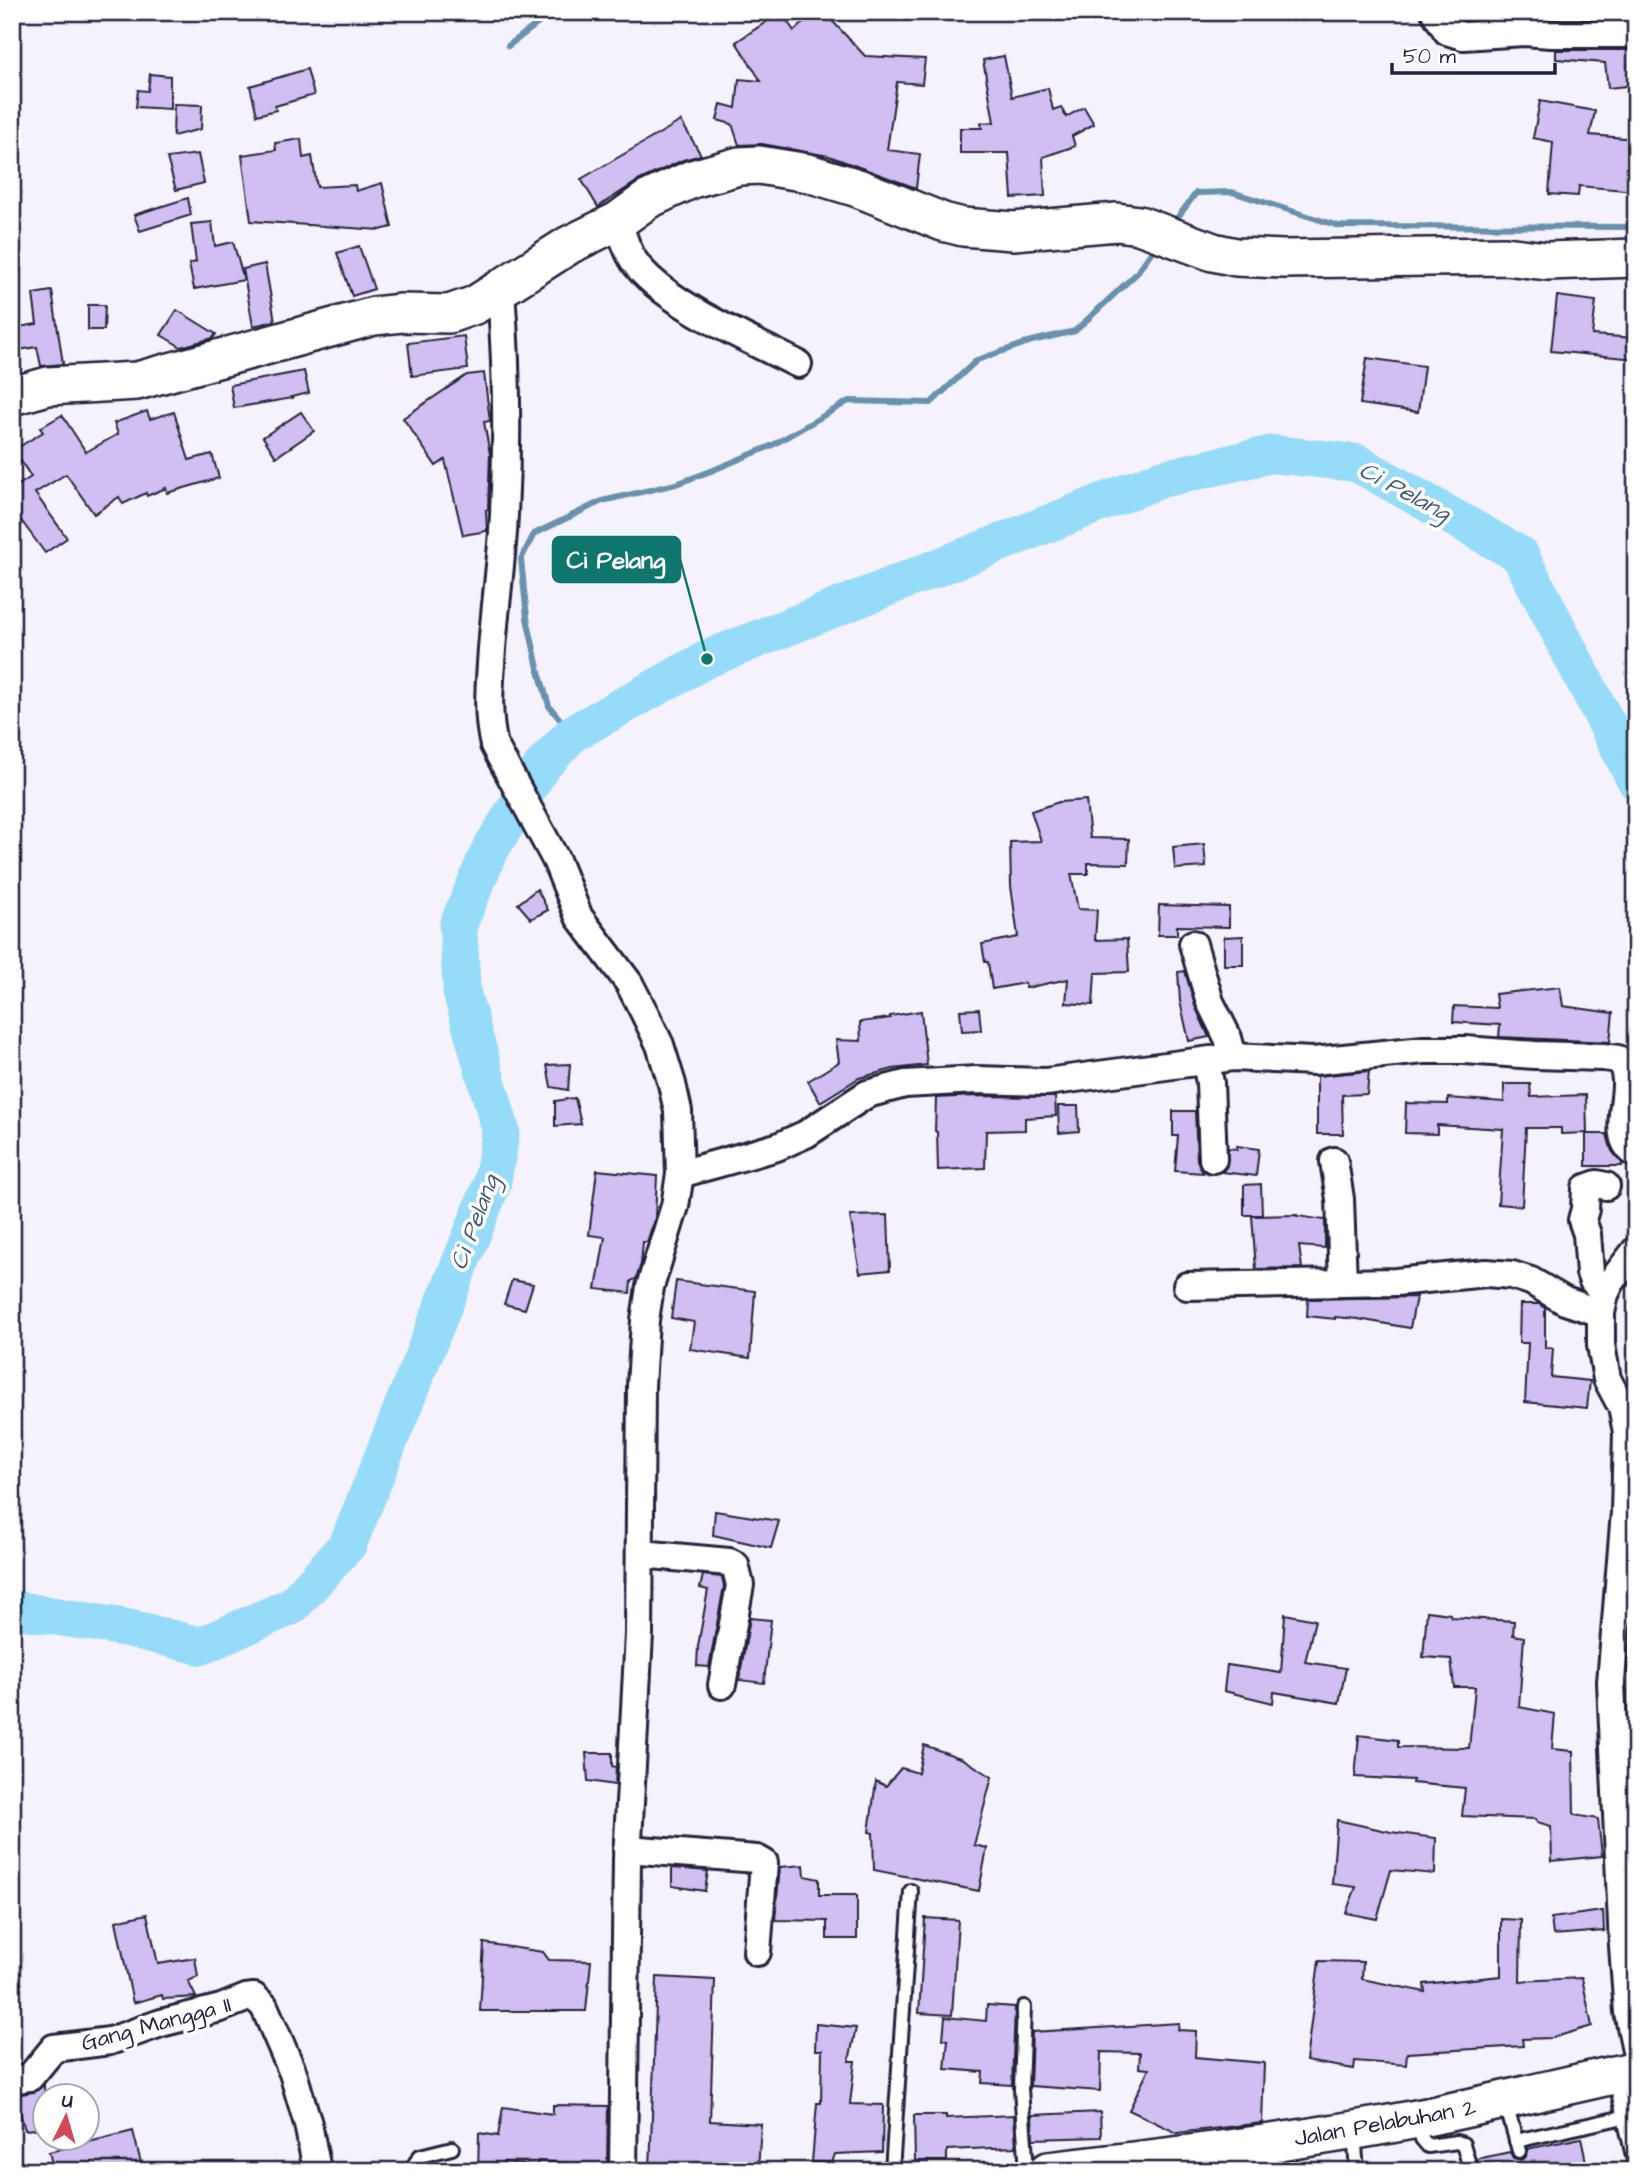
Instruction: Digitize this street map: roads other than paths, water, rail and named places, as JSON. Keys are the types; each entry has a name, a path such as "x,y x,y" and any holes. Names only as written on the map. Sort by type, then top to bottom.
{"street":[{"path":"1435,12 1447,31 1462,36 1524,32 1619,36 1636,34"},
{"path":"12,396 48,386 137,381 374,316 401,313 449,314 475,305 569,245 618,221 647,200 692,179 739,166 759,165 808,173 858,188 943,222 963,227 1024,231 1117,222 1139,225 1213,252 1236,257 1283,259 1505,256 1547,261 1636,258"},
{"path":"618,221 635,262 651,279 693,310 798,364"},
{"path":"501,290 505,345 505,469 503,529 489,699 494,745 556,860 579,917 629,983 660,1045 678,1111 680,1174 675,1206 650,1287 645,1320 639,1447 639,1634 627,1849 623,2171"},
{"path":"1194,944 1210,1002 1228,1038 1233,1057"},
{"path":"680,1174 777,1147 825,1122 867,1094 905,1084 1072,1080 1089,1075 1233,1057 1313,1061 1393,1051 1447,1049 1618,1059 1624,1068 1623,1138 1630,1150 1636,1154"},
{"path":"1206,1062 1210,1083 1213,1159"},
{"path":"1334,1161 1340,1199 1343,1283"},
{"path":"1603,1304 1590,1273 1587,1234 1582,1220 1586,1188 1597,1184 1606,1186"},
{"path":"1629,2065 1611,1682 1624,1649 1627,1432 1630,1415 1607,1378 1603,1362 1603,1304 1611,1282 1636,1250"},
{"path":"1187,1286 1396,1282 1486,1273 1511,1275 1531,1281 1564,1301 1603,1304"},
{"path":"641,1554 729,1562 735,1565 740,1585 722,1685"},
{"path":"627,1849 757,1859 764,1863 757,1952"},
{"name":"Gang Mangga II","path":"12,2080 30,2077 54,2048 110,2041 161,2023 254,1997 264,2006 293,2073 308,2124 317,2170"},
{"name":"Jalan Pelabuhan 2","path":"1048,2171 1203,2152 1418,2119 1505,2099 1629,2065"}],"lane":[{"path":"892,2171 911,1891"},
{"path":"1024,2007 1021,2088 1027,2171"},
{"path":"1629,2065 1624,2117 1636,2169"},
{"path":"1505,2099 1518,2146 1624,2117"},
{"path":"1418,2119 1422,2139 1428,2146 1457,2142 1463,2144 1471,2171"},
{"path":"1353,2130 1357,2171"},
{"path":"410,2171 420,2156 452,2148"}],"waterway":[{"path":"508,46 553,12"},
{"path":"1172,225 1196,193 1232,192 1339,226 1636,227"},
{"path":"572,734 549,706 527,618 521,559 534,534 602,501 676,484 771,446 849,401 931,403 977,360 1032,341 1075,331 1136,274 1157,244"},
{"name":"Ci Pelang","path":"12,1609 127,1628 201,1646 292,1606 348,1544 492,1184 501,1131 462,994 458,925 490,850 542,766 572,734 707,659 1161,479 1272,454 1357,463 1520,555 1636,781"}],"place":[{"name":"Ci Pelang","path":"707,659"}]}
